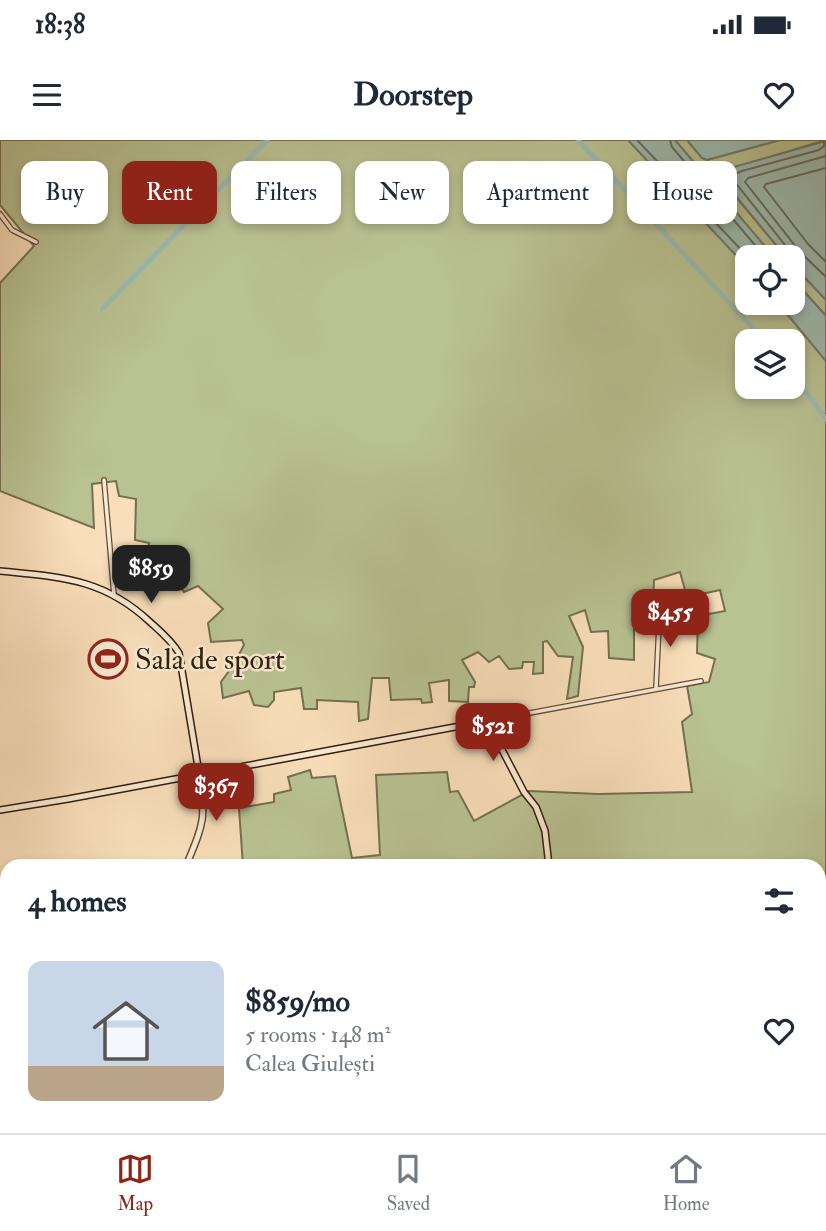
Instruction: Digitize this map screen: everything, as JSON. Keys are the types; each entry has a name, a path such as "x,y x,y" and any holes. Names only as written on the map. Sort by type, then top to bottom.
{"main road":[{"path":"0,571 68,578 114,594 138,611 172,643 178,653 205,805 203,822 189,859"},
{"path":"0,810 486,721 539,814 545,831 548,859"}],"street":[{"path":"0,215 12,230 36,242"},
{"path":"104,480 114,594"},
{"path":"656,688 659,624 657,611"},
{"path":"486,721 701,681"}],"green space":[{"path":"0,140 628,140 648,161 627,161 627,224 707,224 735,254 735,315 788,315 800,329 735,329 735,399 805,399 805,336 826,361 826,859 243,859 239,808 274,802 274,794 291,790 288,777 310,770 312,778 335,776 352,858 380,855 376,775 447,772 450,792 458,791 474,821 529,791 598,794 692,792 682,722 692,714 687,686 709,682 715,659 697,653 698,616 725,611 720,590 687,597 680,572 654,580 653,602 634,605 634,660 609,658 608,631 591,632 585,610 569,616 583,647 578,696 567,699 573,657 558,656 547,641 543,642 543,673 533,674 534,662 523,662 522,668 509,669 499,656 489,662 478,652 462,660 475,682 474,687 469,687 468,702 449,701 449,680 429,683 432,702 422,703 421,699 391,700 389,678 372,678 368,719 359,721 358,702 317,700 317,709 304,709 301,688 274,692 274,700 268,707 254,705 249,691 223,698 221,682 244,645 242,640 211,642 208,623 223,609 198,586 184,592 173,576 155,582 146,561 149,543 135,540 136,499 119,496 116,481 92,484 94,528 0,491 0,283 34,246 0,205"},
{"path":"675,140 687,140 702,158 707,160 780,140 826,140 737,167 737,161 693,161"},
{"path":"737,198 776,245 764,245 737,213"},
{"path":"805,278 826,300 826,316 805,292"}],"water":[{"path":"628,140 675,140 693,161 648,161"},
{"path":"687,140 780,140 707,160 702,158"},
{"path":"826,141 826,300 805,278 805,245 776,245 737,198 737,166"},
{"path":"737,213 764,245 735,245 735,254 707,224 737,224"},
{"path":"805,292 826,316 826,361 805,336 805,329 800,329 788,315 805,315"}],"waterway":[{"path":"102,309 267,140"},
{"path":"578,140 754,329"},
{"path":"805,391 826,419"}],"place":[{"name":"Sala de sport","path":"108,659"}]}
